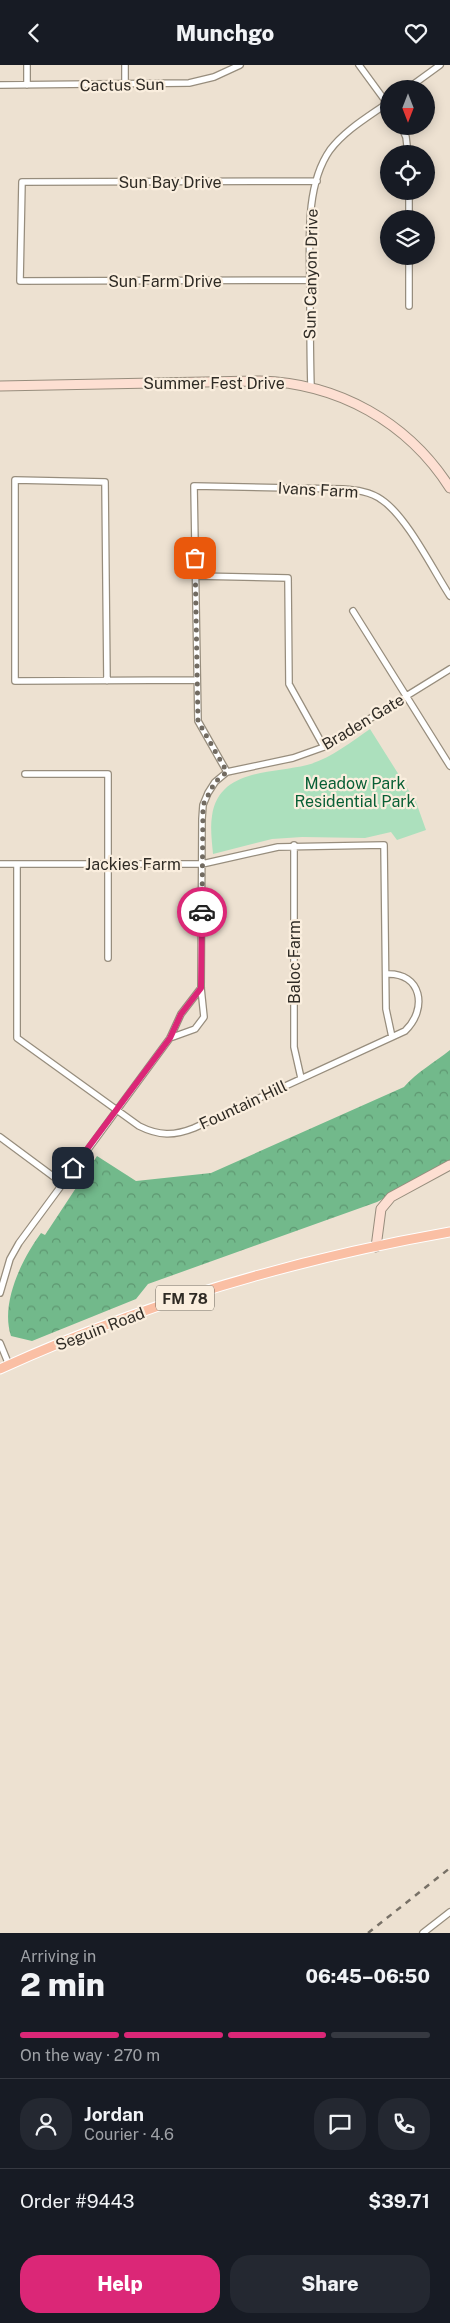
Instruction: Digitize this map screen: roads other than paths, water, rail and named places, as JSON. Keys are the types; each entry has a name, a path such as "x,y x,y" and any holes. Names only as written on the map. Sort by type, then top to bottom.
{"main road":[{"name":"Seguin Road","path":"4,1367 69,1340 192,1296 311,1262 450,1233"}],"street":[{"path":"27,65 27,85"},
{"path":"125,65 125,85"},
{"name":"Cactus Sun","path":"0,85 174,84 202,81 226,73 240,65"},
{"path":"359,65 380,93"},
{"path":"419,80 440,65"},
{"name":"Sun Canyon Drive","path":"311,387 310,218 317,181 324,161 336,143 380,110"},
{"name":"Sun Bay Drive","path":"20,281 22,182 317,181"},
{"path":"409,265 409,307"},
{"name":"Sun Farm Drive","path":"20,281 310,280"},
{"name":"Summer Fest Drive","path":"0,386 260,381 311,387 351,401 393,425 428,458 450,488"},
{"path":"107,681 105,482 15,480 15,681 107,681 196,681"},
{"name":"Ivans Farm","path":"195,576 194,486 342,489 363,491 381,499 395,511 450,596"},
{"path":"170,1038 195,1029 201,1024 204,1017 201,988 203,805 215,782 227,772 198,721 195,576 288,578 289,684 324,747"},
{"path":"353,611 450,766"},
{"name":"Braden Gate","path":"227,772 293,758 324,747 450,669"},
{"path":"25,774 108,774 108,959"},
{"name":"Jackies Farm","path":"0,864 202,864 294,845 384,845 386,974"},
{"name":"Baloc Farm","path":"294,845 294,1047 301,1078"},
{"name":"Fountain Hill","path":"18,864 17,1038 116,1109 149,1131 159,1134 180,1134 404,1031 417,1015 417,994 412,981 403,975 386,974"},
{"path":"386,974 387,1016 392,1037"},
{"path":"0,1293 10,1259 19,1243 170,1038 181,1014 201,988"},
{"path":"0,1137 62,1183"},
{"path":"376,1247 381,1209 391,1197 450,1165"},
{"path":"0,1343 4,1367"},
{"path":"423,1933 450,1911"}],"railway":[{"path":"368,1933 450,1868"}],"park label":[{"name":"Meadow Park Residential Park","path":"355,792"}]}
